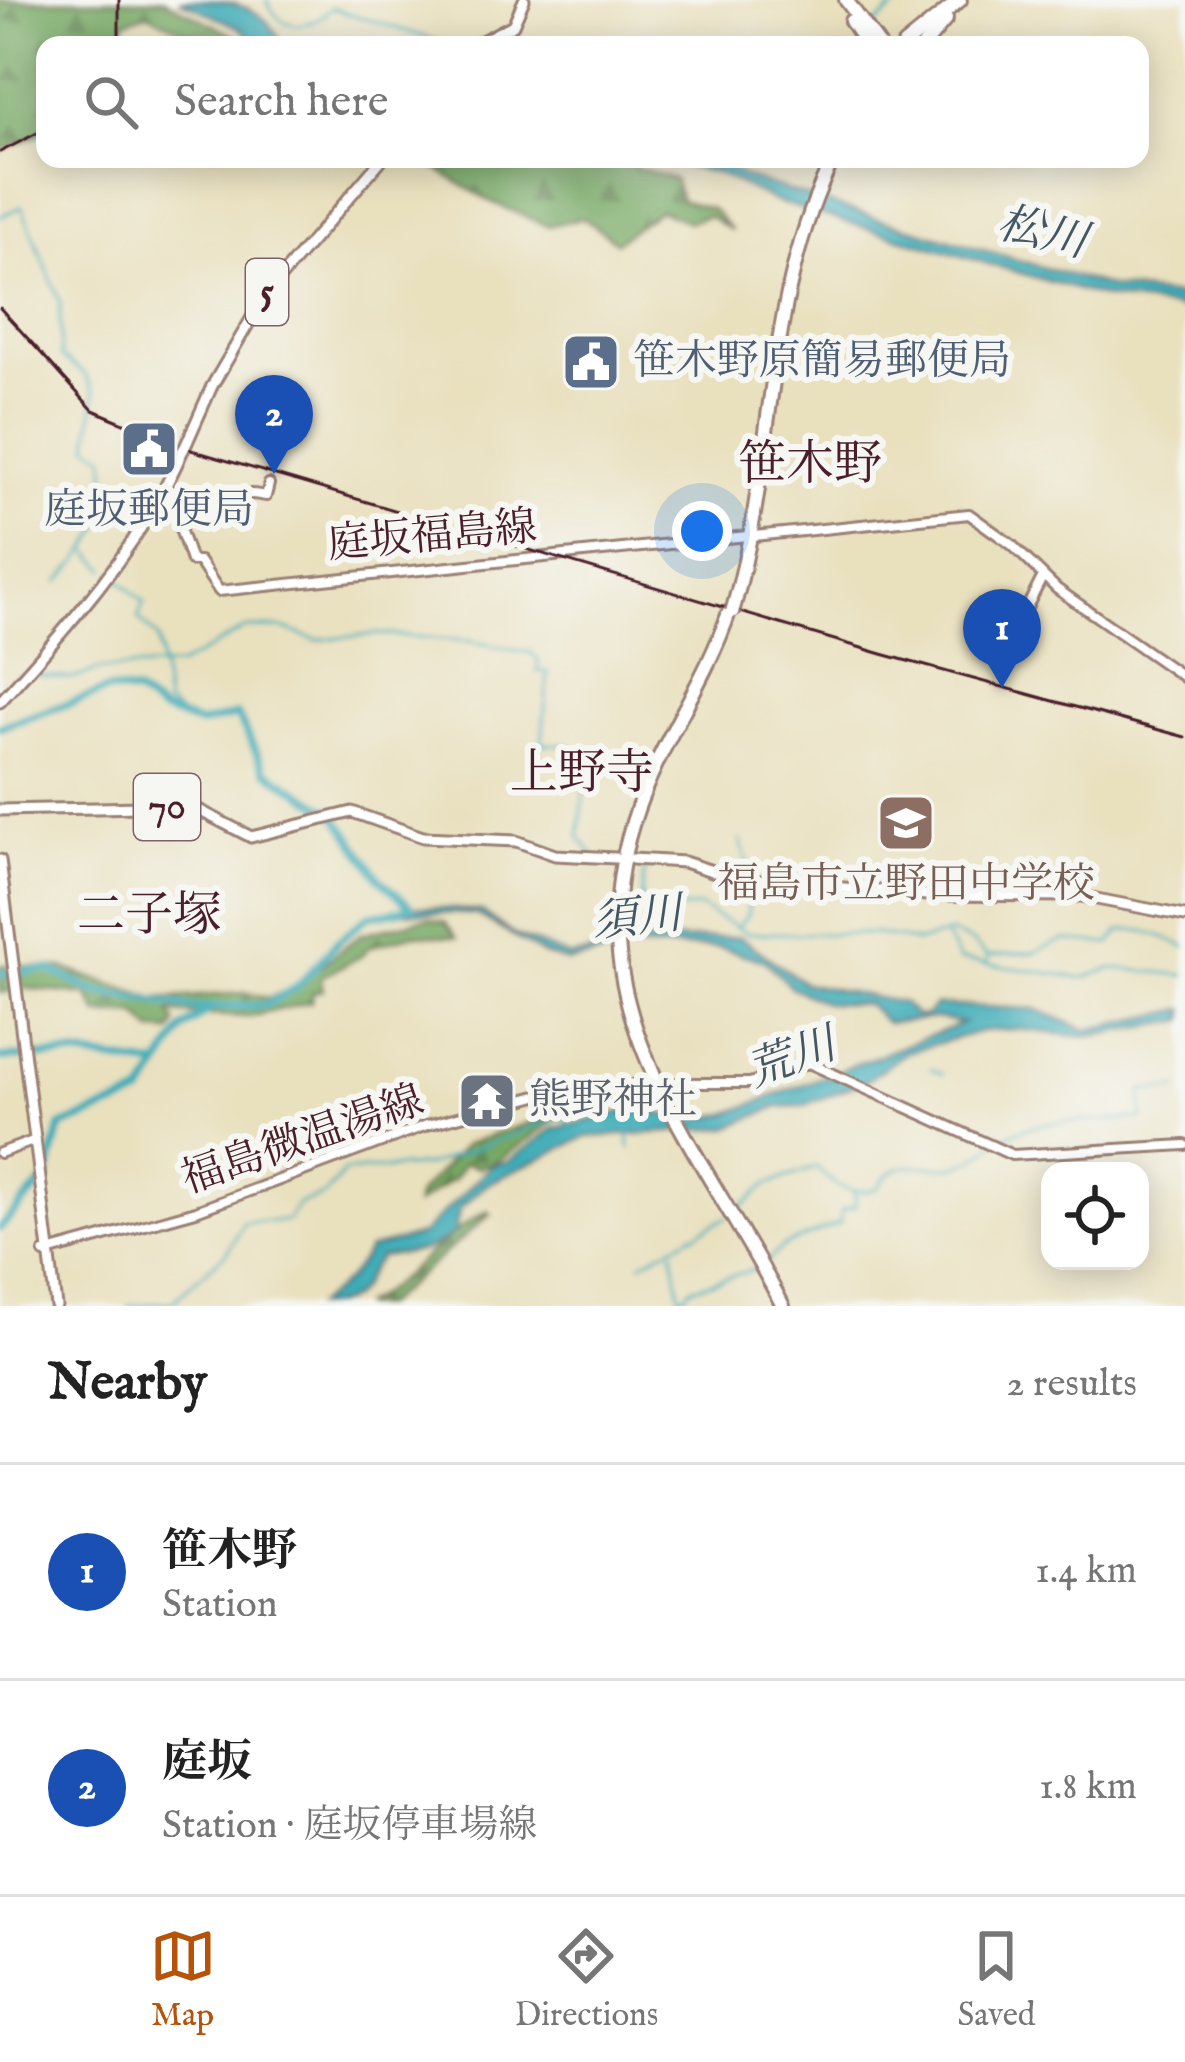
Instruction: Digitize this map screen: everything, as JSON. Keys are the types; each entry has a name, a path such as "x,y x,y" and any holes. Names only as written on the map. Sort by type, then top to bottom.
{"highway":[{"path":"844,0 863,36"},
{"path":"923,36 963,0"},
{"path":"643,796 731,610 752,519 777,330 799,239 827,169"},
{"path":"618,912 631,827 667,746"},
{"path":"629,836 618,912 629,1012 683,1138 785,1306"}],"main road":[{"path":"492,36 513,25 524,0"},
{"name":"5","path":"0,702 154,509 212,386 264,297 374,168"},
{"path":"154,509 174,511 236,490 266,496 269,484"},
{"name":"庭坂福島線","path":"174,511 190,560 199,561 219,590 968,514 1011,544 1042,578 1185,678"},
{"path":"1003,668 1029,595 1042,578"},
{"name":"70","path":"0,810 191,806 251,837 341,813 358,813 423,837 516,841 555,855 616,858"},
{"path":"632,859 688,863 736,878 927,895 1081,896 1185,916"},
{"path":"0,860 37,1193 55,1306"},
{"path":"0,874 13,961"},
{"name":"福島微温湯線","path":"45,1253 207,1207 427,1125 567,1088 750,1083 796,1064 820,1065 988,1147 1020,1156 1185,1145"},
{"path":"0,1153 32,1141"}],"green space":[{"path":"0,0 165,0 235,36 187,33 147,14 124,22 125,36 36,36 36,136 0,151"},
{"path":"435,168 639,168 674,179 681,200 712,209 732,231 709,216 688,222 659,210 616,242 584,218 547,226 487,200"},
{"path":"427,918 445,922 456,937 414,934 368,947 363,955 321,977 323,990 313,992 311,1002 249,1017 170,1013 176,1022 172,1032 152,1031 137,1015 99,1015 88,995 23,988 0,993 0,965 63,968 155,999 244,993 269,998 296,986 361,934"},
{"path":"561,1116 499,1160 480,1168 464,1163 454,1179 416,1205 417,1195 466,1144"},
{"path":"488,1211 491,1214 383,1306 360,1306 392,1286"}],"water":[{"path":"179,0 240,6 264,19 277,36 248,36"},
{"path":"692,168 731,168 744,177 1113,288 1185,297 1185,309 1106,298 774,201 717,173"},
{"path":"407,906 481,911 512,934 570,957 637,942 740,937 804,983 903,1003 916,1016 927,1015 935,1005 1035,1009 1087,1030 1185,1009 1185,1020 1086,1037 1017,1029 982,1031 906,1052 866,1081 802,1106 777,1107 728,1128 586,1137 487,1184 460,1208 454,1233 425,1250 380,1257 351,1298 315,1306 348,1279 369,1249 421,1235 491,1166 509,1161 553,1129 634,1109 693,1119 727,1114 963,1023 937,1018 886,1023 868,1004 826,1003 791,987 765,961 719,947 634,948 568,962 544,955 476,914 395,912"}],"waterway":[{"path":"267,0 287,23 314,21 331,8 422,36"},
{"path":"871,29 904,0"},
{"path":"0,216 22,207 60,302 61,357 85,374 95,393 89,446 105,456 104,511 94,539 59,582"},
{"path":"88,550 106,569"},
{"path":"114,575 144,602 138,618 158,638 166,704 179,714"},
{"path":"247,628 283,628 316,640 378,634 469,641 532,653 539,661 537,671 548,672 542,744 571,745 587,768 579,837 593,854"},
{"path":"29,674 72,679 102,669 179,666 244,629"},
{"path":"0,693 20,674"},
{"path":"0,727 108,690 136,693 161,711 200,724 237,715 266,771 335,814 380,879 411,907"},
{"path":"740,840 752,878"},
{"path":"645,864 641,899 676,910 699,907 747,933 878,934 918,942 950,933 972,942 988,957 987,964"},
{"path":"736,928 747,916 753,883"},
{"name":"須川","path":"0,974 49,969 92,991 193,1008 265,1005 297,987 368,916 402,910"},
{"path":"989,956 1036,952 1063,940 1110,944 1120,931 1129,930 1154,933 1185,947"},
{"path":"610,931 612,962"},
{"name":"須川","path":"329,950 349,932"},
{"path":"945,935 959,960 1083,978 1113,968 1185,975"},
{"path":"0,1228 47,1178 60,1127 142,1095 183,1029 210,1009"},
{"path":"0,1058 76,1055 156,1066"},
{"path":"931,1069 942,1074"},
{"path":"735,1212 768,1184 817,1167 844,1188 869,1190 904,1167 969,1162 1004,1137 1027,1128 1143,1119 1142,1091 1179,1089"},
{"path":"626,1090 627,1110"},
{"path":"128,1306 172,1302 227,1252 244,1222 287,1221 298,1204 325,1195 344,1172 430,1165 545,1123 563,1118 572,1124"},
{"path":"629,1132 630,1148"},
{"path":"763,1265 783,1246 840,1223 842,1210 855,1206 855,1193"},
{"path":"641,1263 727,1217"},
{"path":"673,1252 680,1295"},
{"path":"674,1306 691,1288 755,1269"}],"railway":[{"path":"119,0 119,36"},
{"path":"0,152 36,134"},
{"path":"0,308 93,410 181,447 882,654 1185,737"}],"place":[{"name":"笹木野原簡易郵便局","path":"591,362"},
{"name":"庭坂郵便局","path":"149,449"},
{"name":"庭坂","path":"274,474"},
{"name":"笹木野","path":"1002,688"},
{"name":"福島市立野田中学校","path":"906,823"},
{"name":"熊野神社","path":"487,1101"}],"district":[{"name":"笹木野","path":"810,466"},
{"name":"上野寺","path":"582,775"},
{"name":"二子塚","path":"149,917"}],"water label":[{"name":"松川","path":"1042,234"},
{"name":"荒川","path":"792,1059"}]}
